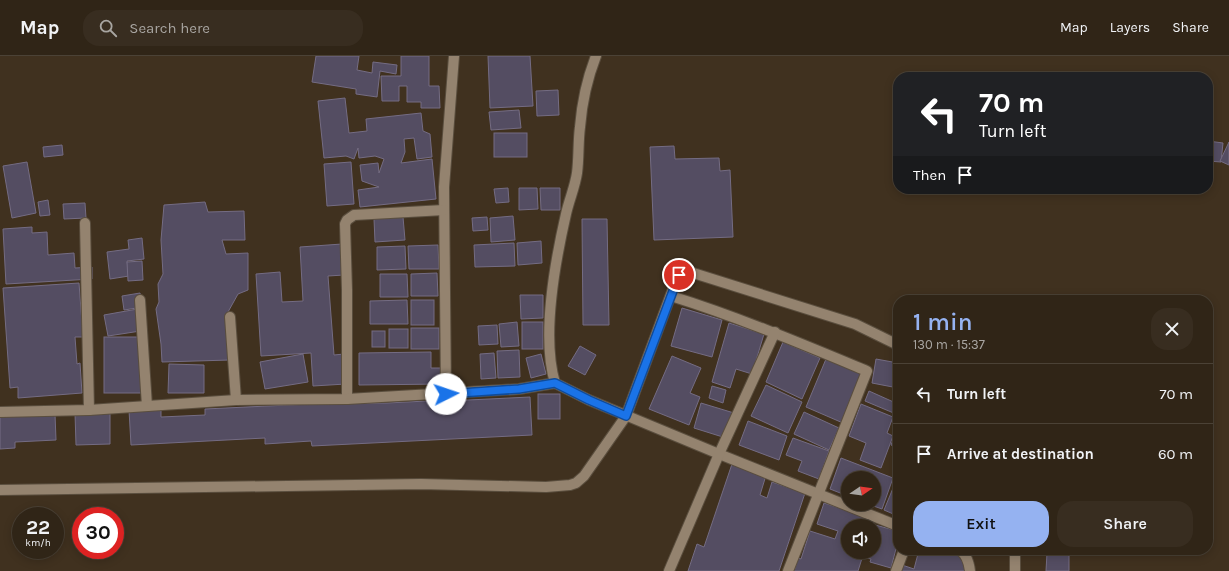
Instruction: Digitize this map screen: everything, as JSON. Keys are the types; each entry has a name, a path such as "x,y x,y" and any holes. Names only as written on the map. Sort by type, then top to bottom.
{"street":[{"path":"446,394 444,187 454,56"},
{"path":"555,383 551,371 549,349 551,304 557,258 566,214 577,174 580,127 586,86 596,56"},
{"path":"347,399 347,290 345,224 347,220 354,215 444,210"},
{"path":"84,223 89,410"},
{"path":"0,490 421,484 570,485 580,480 596,460 626,416 679,275 685,271 855,324 893,343"},
{"path":"671,296 716,310 775,332 867,371 788,571"},
{"path":"140,300 147,406"},
{"path":"230,318 236,400"},
{"path":"669,571 718,454 775,332"},
{"path":"0,412 89,410 236,400 347,399 446,394 519,389 555,383 626,416 893,524"},
{"path":"896,571 902,555"},
{"path":"965,555 970,571"},
{"path":"1014,555 1015,571"}],"building":[{"path":"316,56 359,56 357,70 372,73 373,62 397,65 396,74 380,71 377,97 356,94 356,89 312,82"},
{"path":"401,56 429,56 429,86 439,86 440,108 421,108 421,102 407,102 407,86 399,86 399,101 382,101 381,76 401,76"},
{"path":"488,56 530,56 533,106 490,108"},
{"path":"558,90 559,115 537,116 536,91"},
{"path":"345,98 349,133 367,131 366,119 421,113 423,131 430,134 432,157 417,159 414,138 404,139 405,152 401,163 432,159 436,199 360,207 358,190 379,187 362,181 360,165 378,163 379,173 384,159 375,156 359,158 358,148 354,159 346,156 324,158 318,101"},
{"path":"519,110 521,128 491,130 489,112"},
{"path":"494,133 527,133 527,157 494,157"},
{"path":"1213,142 1223,143 1221,162 1213,161"},
{"path":"1229,142 1229,165 1220,161"},
{"path":"62,145 63,155 44,157 43,147"},
{"path":"674,146 675,159 719,158 720,171 730,170 733,237 654,240 650,147"},
{"path":"27,162 36,213 12,218 3,166"},
{"path":"351,162 354,204 327,206 324,164"},
{"path":"508,188 509,202 496,203 494,189"},
{"path":"519,188 537,188 538,209 519,210"},
{"path":"540,188 560,188 560,210 541,210"},
{"path":"48,200 50,215 40,216 38,202"},
{"path":"205,202 208,212 244,211 245,240 222,240 226,254 248,253 248,290 238,294 228,312 230,360 162,362 156,309 159,302 158,284 163,274 161,240 164,205"},
{"path":"85,203 86,218 64,219 63,204"},
{"path":"513,216 515,240 491,242 490,218"},
{"path":"403,217 405,240 375,242 374,219"},
{"path":"487,217 488,230 473,231 472,218"},
{"path":"582,219 607,219 609,325 583,325"},
{"path":"32,227 32,233 47,232 48,255 74,253 75,268 92,267 92,279 6,284 3,229"},
{"path":"142,238 144,259 127,261 129,276 110,279 107,252 129,249 128,240"},
{"path":"541,241 542,263 518,265 517,243"},
{"path":"514,243 515,266 475,267 474,245"},
{"path":"342,244 344,275 328,276 334,355 344,354 346,384 313,386 311,353 261,356 256,274 280,272 282,302 303,301 300,247"},
{"path":"438,245 439,269 409,269 408,246"},
{"path":"405,246 406,269 377,270 377,247"},
{"path":"142,261 143,280 128,281 127,262"},
{"path":"437,273 438,296 411,296 411,274"},
{"path":"380,274 407,274 408,297 380,297"},
{"path":"79,283 83,337 75,337 77,364 80,363 82,393 18,398 18,387 10,388 3,288"},
{"path":"140,293 143,307 124,310 122,296"},
{"path":"520,295 543,295 543,318 521,319"},
{"path":"407,300 408,324 370,324 370,301"},
{"path":"411,300 434,300 434,325 411,325"},
{"path":"143,308 147,330 108,336 104,315"},
{"path":"682,308 722,320 712,357 671,346"},
{"path":"517,322 519,346 501,347 499,324"},
{"path":"522,322 543,322 543,349 522,349"},
{"path":"729,323 764,334 752,374 736,369 730,388 712,382"},
{"path":"497,325 498,344 479,345 478,326"},
{"path":"411,328 439,328 439,349 411,349"},
{"path":"389,329 408,329 408,348 389,348"},
{"path":"372,331 385,331 385,347 372,347"},
{"path":"104,337 147,337 147,393 104,393"},
{"path":"783,342 820,358 802,399 766,382"},
{"path":"580,346 596,355 585,375 568,366"},
{"path":"519,350 520,377 498,378 497,351"},
{"path":"431,352 431,368 443,368 443,384 359,385 359,353"},
{"path":"494,353 496,378 481,379 480,354"},
{"path":"303,354 308,382 265,389 260,362"},
{"path":"541,354 546,374 531,378 526,358"},
{"path":"672,356 701,368 690,393 700,397 689,425 649,409"},
{"path":"826,359 863,374 843,423 806,407"},
{"path":"876,359 893,362 893,387 872,383"},
{"path":"169,364 204,365 204,393 168,393"},
{"path":"766,385 802,402 788,433 751,416"},
{"path":"712,386 726,390 723,403 709,398"},
{"path":"869,391 893,402 893,413 865,401"},
{"path":"538,394 560,394 560,419 538,419"},
{"path":"530,397 532,435 312,446 311,441 265,444 265,438 131,445 129,410 161,409 161,417 205,415 205,409"},
{"path":"701,403 734,413 726,438 694,428"},
{"path":"861,404 893,417 887,433 893,436 881,468 860,460 866,443 849,436"},
{"path":"110,412 110,444 76,445 75,413"},
{"path":"804,412 839,428 829,450 794,434"},
{"path":"55,414 56,440 15,442 15,448 0,449 0,416"},
{"path":"748,421 787,436 779,460 739,445"},
{"path":"793,438 829,451 819,479 798,471 802,461 786,455"},
{"path":"841,458 875,471 841,471 841,493 830,489"},
{"path":"733,461 767,472 760,495 767,498 772,482 805,493 779,571 688,571 697,544 704,547"},
{"path":"881,473 893,478 881,509"},
{"path":"893,488 893,514 884,510"},
{"path":"824,503 841,508 841,511 850,511 875,519 841,519 841,559 862,559 858,571 794,571 798,558 801,559 810,531 835,539 838,531 817,524"},
{"path":"881,527 893,530 893,555 894,555 891,568 870,562 871,559 881,559"},
{"path":"918,555 959,555 969,558 965,571 900,571 902,565 914,569"},
{"path":"1047,555 1069,555 1069,571 1046,571"}],"route":[{"path":"446,394 519,389 555,383 626,416 679,275"}]}
